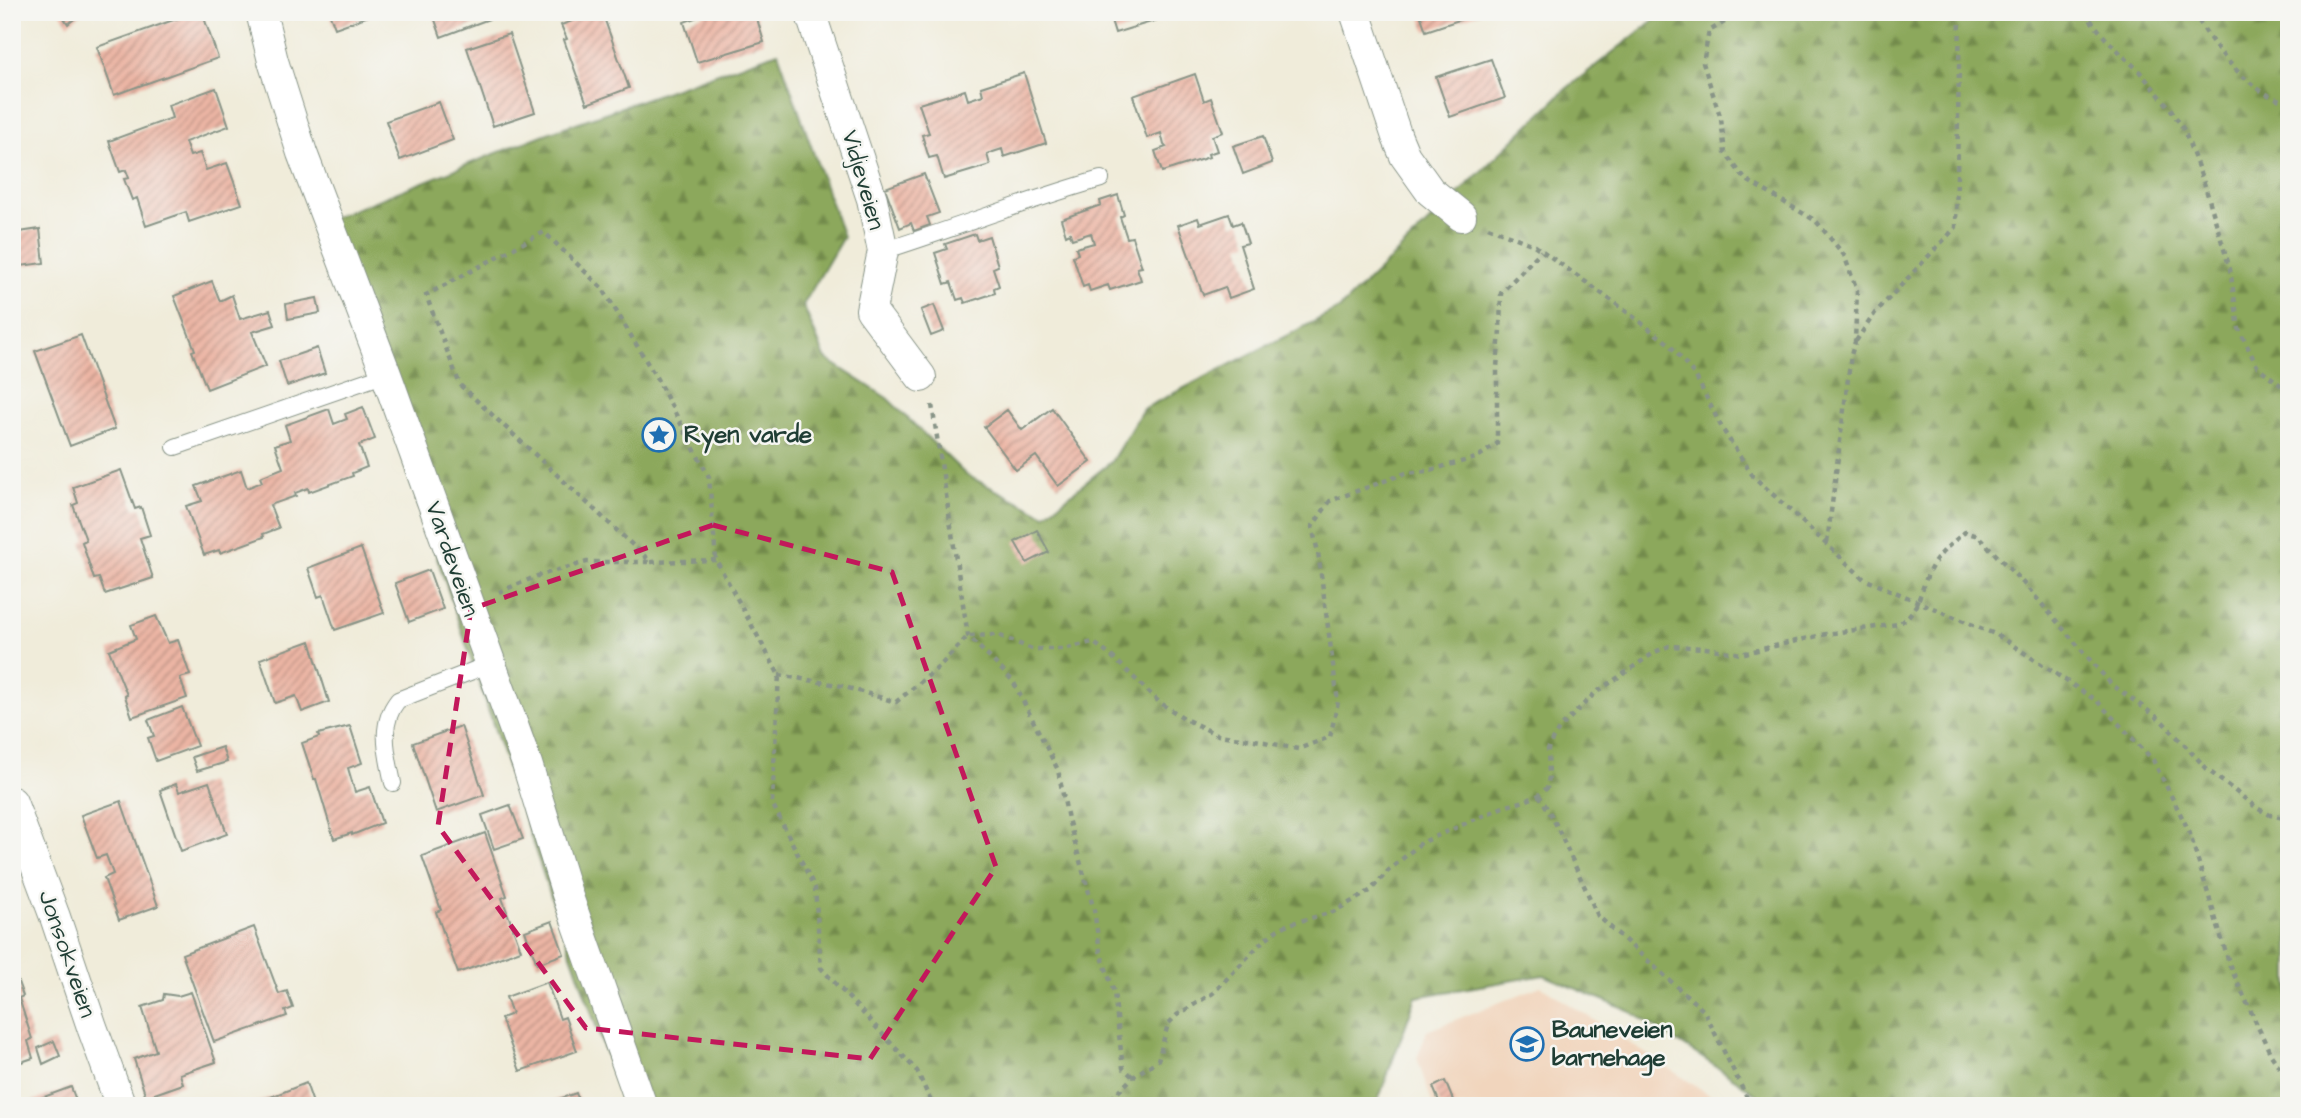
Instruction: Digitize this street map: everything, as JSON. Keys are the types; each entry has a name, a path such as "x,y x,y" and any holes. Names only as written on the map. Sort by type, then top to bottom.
{"street":[{"name":"Vardeveien","path":"261,12 273,61 302,153 386,374 527,764 567,894 642,1106"},
{"name":"Vidjeveien","path":"810,12 872,199 883,251 871,310 921,377"},
{"path":"1355,12 1396,137 1405,156 1430,191 1461,216"},
{"name":"Jonsokveien","path":"12,802 121,1106"}],"lane":[{"path":"883,251 1101,179"},
{"path":"175,447 386,374"},
{"path":"393,783 385,735 386,721 392,708 402,697 491,664"}],"path":[{"path":"1742,12 1709,31 1703,63 1721,118 1726,152 1745,179 1816,221 1843,255 1857,290 1855,342 1827,544"},
{"path":"1855,342 1875,313 1956,227 1960,12"},
{"path":"2084,12 2106,39 2139,71 2170,108 2183,130 2206,186 2230,270 2239,330 2257,366 2289,392"},
{"path":"2194,12 2225,58 2244,78 2265,94 2289,103"},
{"path":"1461,216 1534,245 1668,343 1695,375 1723,430 1753,476 1864,579 1997,635 2097,701 2153,760 2189,831 2230,966 2271,1055 2289,1081"},
{"path":"651,562 460,385 426,295 544,232 603,289 657,379 709,477 716,560 779,676 772,803 815,888 821,968 917,1071 933,1106"},
{"path":"779,676 838,685 896,702 940,666 968,636 998,635 1032,649 1063,649 1093,642 1116,660 1159,702 1187,720 1218,734 1298,749 1330,737 1338,702 1318,552 1312,527 1330,500 1406,473 1426,471 1476,458 1497,444 1501,293 1541,251"},
{"path":"921,377 932,405 968,636 1013,681 1058,770 1068,819 1094,910 1100,951 1114,992 1123,1068 1133,1077"},
{"path":"1104,1106 1133,1077 1158,1060 1168,1024 1177,1015 1213,993 1277,930 1333,912 1370,891 1388,871 1421,843 1503,807 1539,795 1547,788 1549,749 1559,729 1594,694 1655,652 1669,646 1741,654 1826,634 1898,624 1907,619 1918,602 1933,565 1965,531 1978,536 2058,621 2111,684 2161,720 2209,771 2257,808 2270,815 2284,818 2289,815"},
{"path":"468,603 540,575 587,562 716,560"},
{"path":"1539,795 1553,818 1598,916 1704,1011 1751,1106"}],"highlighted area":[{"path":"713,525 892,572 996,867 870,1059 586,1028 438,826 471,609"}],"shaded area":[{"name":"Bauneveien barnehage","path":"1541,986 1727,1106 1433,1106 1417,1058 1427,1031"}],"green space":[{"path":"1664,12 2289,12 2289,1106 1771,1106 1740,1082 1631,1012 1544,975 1416,997 1376,1106 624,1106 324,221 545,134 778,52 843,237 803,305 825,358 887,398 966,475 1045,515 1111,462 1143,409 1339,309 1566,89"}],"building":[{"path":"60,12 83,12 68,24"},
{"path":"202,12 218,58 114,95 97,47"},
{"path":"329,12 377,12 377,13 335,28"},
{"path":"602,12 629,88 587,104 561,25"},
{"path":"711,12 755,12 764,42 697,62 684,22"},
{"path":"1092,12 1162,12 1164,18 1115,33 1111,20 1116,18 1115,16 1096,23"},
{"path":"505,13 441,37 433,14"},
{"path":"1480,13 1426,31 1420,14"},
{"path":"509,34 535,112 493,126 467,48"},
{"path":"1491,59 1505,98 1450,117 1436,77"},
{"path":"1024,73 1046,143 1004,157 1002,149 987,154 990,165 944,179 937,156 929,158 922,135 929,133 919,104 965,90 968,100 983,95 981,87"},
{"path":"1195,74 1204,101 1211,98 1223,132 1212,136 1217,151 1208,154 1209,157 1162,172 1155,151 1166,147 1161,133 1147,138 1133,96"},
{"path":"216,88 229,126 185,142 190,156 200,153 206,170 227,163 242,204 189,222 186,212 146,226 137,198 132,200 124,179 129,178 126,170 120,172 109,141 172,118 168,105"},
{"path":"439,102 453,140 400,160 386,121"},
{"path":"1263,136 1272,163 1243,174 1233,146"},
{"path":"924,174 939,213 927,217 930,225 914,231 911,223 900,228 885,188"},
{"path":"1118,195 1124,215 1120,217 1127,238 1132,237 1142,267 1137,268 1141,280 1110,290 1108,285 1090,291 1088,285 1083,287 1073,256 1078,254 1076,248 1094,243 1091,233 1072,239 1070,233 1066,235 1061,219 1101,205 1100,201"},
{"path":"1229,214 1233,225 1241,222 1248,243 1240,245 1254,289 1229,298 1225,287 1203,295 1178,225 1198,218 1200,224"},
{"path":"40,229 44,263 12,267 12,233"},
{"path":"975,234 977,240 989,236 998,266 993,268 999,286 994,288 995,293 965,303 963,298 957,300 951,282 945,284 935,253 947,249 945,244"},
{"path":"212,281 220,301 232,295 240,319 270,310 275,325 252,332 266,366 207,389 174,296"},
{"path":"317,298 320,313 288,319 286,304"},
{"path":"934,305 944,331 931,336 921,310"},
{"path":"81,335 115,429 70,446 35,351"},
{"path":"317,348 325,373 287,386 279,361"},
{"path":"363,407 375,439 359,445 367,467 352,473 353,476 309,492 308,488 295,493 296,496 270,505 279,528 263,534 264,537 220,553 219,550 204,555 186,506 202,501 196,486 241,470 247,488 262,482 260,477 283,468 275,445 290,440 285,425 329,409 334,424 347,419 345,414"},
{"path":"1052,408 1091,462 1058,486 1036,456 1016,470 984,427 1007,410 1022,430"},
{"path":"121,470 135,509 141,507 150,535 140,538 153,578 105,594 99,578 94,579 82,542 86,540 73,505 78,503 73,487"},
{"path":"1037,530 1049,552 1027,563 1015,542"},
{"path":"361,548 384,613 335,630 323,595 318,597 308,568"},
{"path":"429,570 443,609 409,622 395,583"},
{"path":"156,616 168,643 178,640 190,675 180,678 187,698 132,717 125,696 127,695 109,650 136,639 131,625"},
{"path":"310,641 329,702 302,712 296,696 275,703 260,659"},
{"path":"182,707 197,746 156,761 148,738 154,736 148,720"},
{"path":"350,726 362,763 348,768 355,792 370,787 382,823 334,839 302,743 319,737 318,734"},
{"path":"461,726 484,795 436,812 413,743"},
{"path":"222,747 227,762 197,771 192,757"},
{"path":"209,782 227,834 181,851 160,790 176,784 179,792"},
{"path":"121,801 158,906 119,920 104,878 113,874 106,855 97,858 81,815"},
{"path":"510,805 523,839 494,849 482,815"},
{"path":"485,833 507,896 502,898 521,950 458,973 436,912 441,910 422,856"},
{"path":"552,921 564,954 537,964 525,931"},
{"path":"254,927 279,994 287,991 293,1008 285,1011 287,1016 214,1042 182,954"},
{"path":"12,965 23,996 19,998 32,1039 28,1041 33,1058 12,1065"},
{"path":"547,982 560,1019 565,1017 577,1051 520,1071 501,1018 512,1014 506,997"},
{"path":"191,992 216,1062 180,1074 183,1084 146,1097 134,1059 156,1051 142,1007 163,1000 164,994 178,996"},
{"path":"54,1041 60,1056 43,1064 38,1048"},
{"path":"1445,1081 1455,1105 1441,1106 1433,1087"},
{"path":"306,1083 314,1106 248,1106"},
{"path":"71,1087 78,1106 22,1106 22,1105"},
{"path":"576,1093 581,1106 542,1106 542,1105"}],"place":[{"name":"Ryen varde","path":"659,435"},
{"name":"Bauneveien barnehage","path":"1527,1044"}]}
